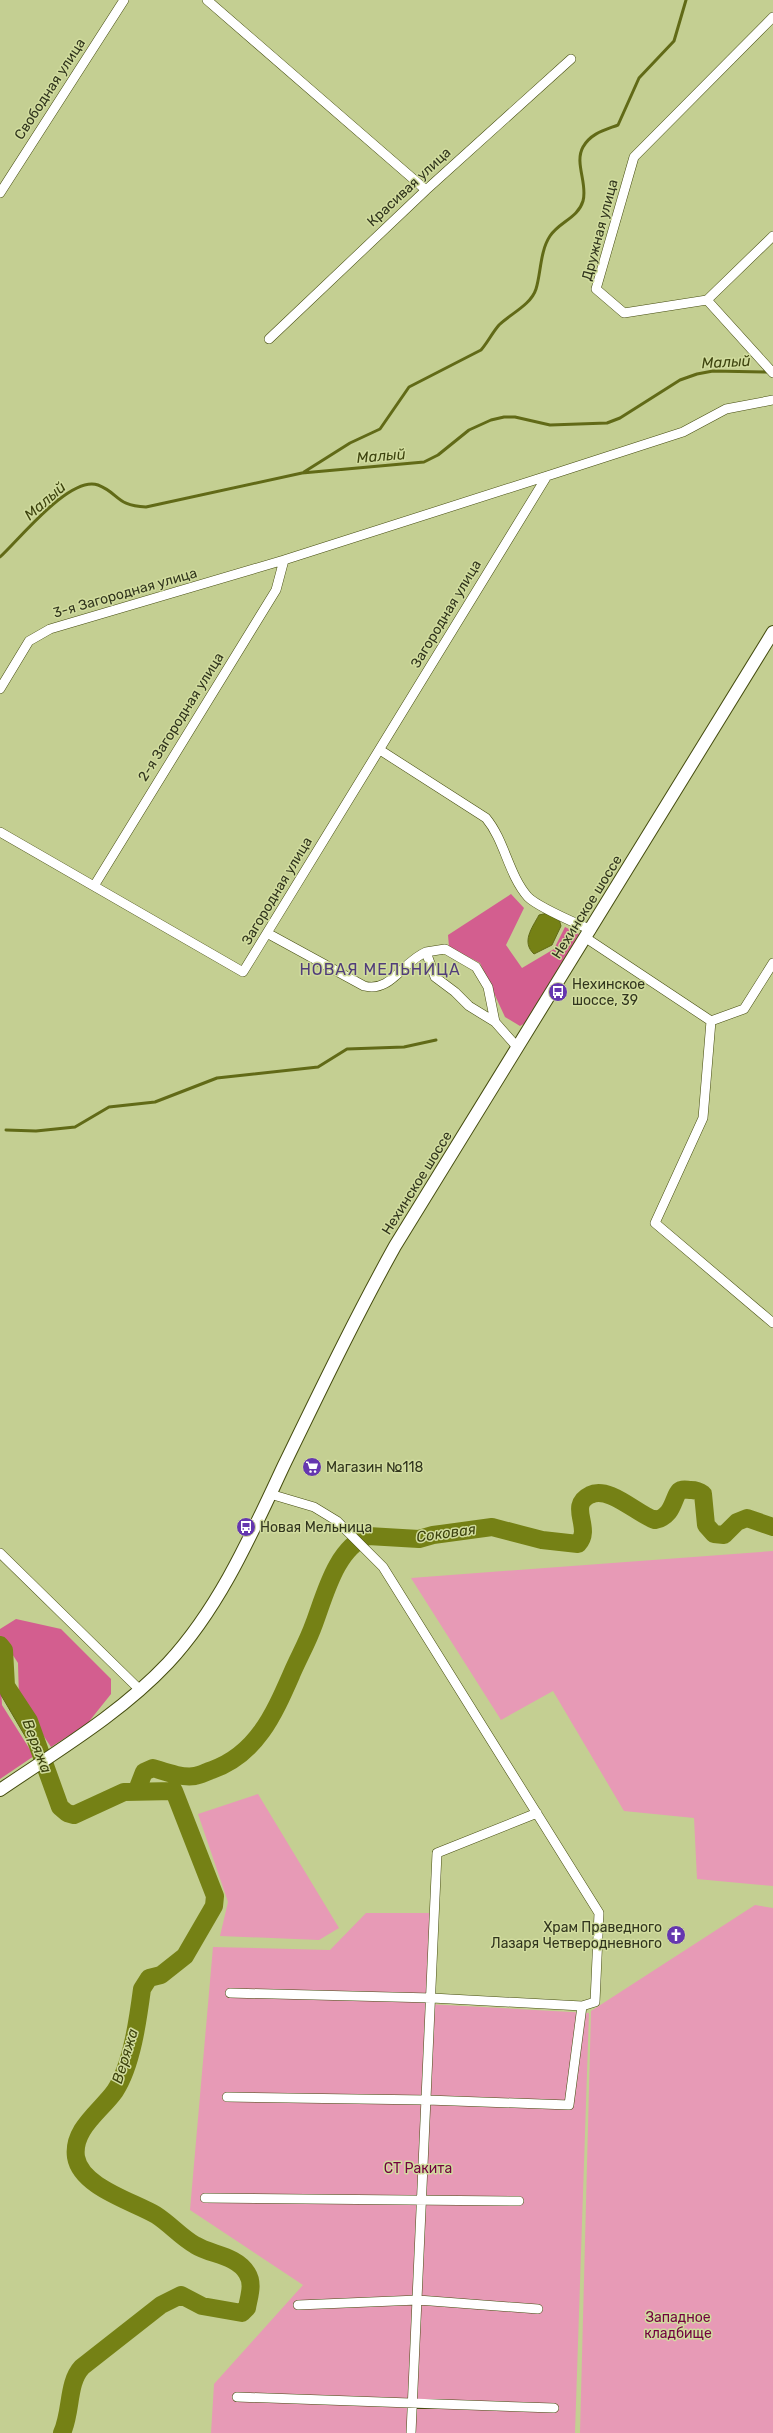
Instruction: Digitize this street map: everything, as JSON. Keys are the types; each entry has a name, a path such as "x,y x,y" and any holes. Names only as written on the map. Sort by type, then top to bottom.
{"main road":[{"name":"Нехинское шоссе","path":"0,1790 80,1735 140,1690 179,1651 205,1617 232,1570 363,1304 416,1212 589,934 773,632"}],"street":[{"name":"Свободная улица","path":"0,193 124,0"},
{"path":"207,0 426,190"},
{"name":"Дружная улица","path":"707,300 624,313 596,289 634,157 773,17"},
{"name":"Красивая улица","path":"269,339 426,190 571,58"},
{"path":"773,236 707,300 773,373"},
{"path":"547,476 683,432 726,409 773,400"},
{"name":"3-я Загородная улица","path":"0,689 29,641 50,629 284,560 547,476"},
{"name":"Загородная улица","path":"94,886 243,972 547,476"},
{"name":"2-я Загородная улица","path":"94,886 276,590 284,560"},
{"path":"380,750 486,818 496,832 516,876 529,897 589,934 711,1021"},
{"path":"0,832 94,886"},
{"path":"267,934 364,986 373,988 385,985 413,957 426,952 445,949 476,968 488,986 495,1022"},
{"path":"426,952 435,977 455,992 469,1006 495,1022 518,1048"},
{"path":"711,1021 744,1008 773,963"},
{"path":"711,1021 703,1118 655,1223 773,1323"},
{"path":"230,1993 432,1998 582,2006 595,2002 599,1913 383,1567 337,1521 314,1507 270,1494"},
{"path":"0,1553 140,1690"},
{"path":"411,2433 432,1998 437,1854 537,1813"},
{"path":"227,2097 427,2100 569,2105 582,2006"},
{"path":"205,2198 520,2201"},
{"path":"298,2305 418,2300 538,2309"},
{"path":"238,2397 554,2408"}],"green space":[{"path":"773,1551 773,1886 697,1879 694,1818 624,1811 553,1691 501,1720 411,1578"},
{"path":"258,1794 339,1928 319,1940 220,1936 228,1902 198,1814"},
{"name":"Западное кладбище","path":"755,1905 773,1908 773,2433 580,2433 591,2011"},
{"name":"СТ Ракита","path":"366,1913 430,1913 427,2004 589,2013 575,2433 211,2433 214,2384 303,2285 190,2210 213,1947 330,1950"}],"shaded area":[{"path":"511,894 524,908 506,945 522,968 554,949 565,927 579,934 527,1022 520,1026 505,1017 480,963 449,947 448,935"},
{"path":"548,913 559,919 561,926 552,945 534,954 528,945 529,935 539,915"},
{"path":"16,1619 61,1629 111,1679 111,1694 87,1724 51,1747 19,1699 18,1663 7,1646 0,1648 0,1629"},
{"path":"0,1649 5,1654 7,1687 41,1742 32,1748 1,1695"},
{"path":"0,1669 2,1705 34,1756 0,1779"}],"waterway":[{"path":"304,472 350,443 380,429 409,387 481,350 499,325 530,300 538,283 542,255 550,236 581,207 584,194 580,167 583,147 594,135 618,125 639,78 674,41 686,0"},
{"name":"Малый","path":"0,557 32,524 60,499 74,490 87,485 98,485 105,488 123,502 146,507 302,473 424,462 438,455 469,430 491,420 504,417 515,417 550,425 607,423 620,418 680,380 697,374 713,371 769,372"},
{"path":"6,1130 36,1131 75,1127 109,1107 155,1102 217,1078 318,1067 347,1049 404,1047 436,1040"},
{"name":"Соковая","path":"137,1790 144,1772 153,1768 168,1773 197,1776 228,1763 241,1754 252,1743 262,1731 278,1703 309,1637 327,1587 340,1561 357,1542 368,1536 419,1539 433,1535 492,1527 542,1540 578,1544 582,1538 583,1531 580,1511 581,1505 583,1500 590,1495 598,1493 614,1497 655,1520 662,1518 670,1510 678,1492 681,1490 696,1490 703,1494 706,1525 714,1534 724,1535 737,1522 747,1518 773,1527"},
{"name":"Веряжа","path":"0,1645 4,1650 6,1686 29,1721 60,1807 67,1813 74,1815 124,1792 174,1791 215,1896 214,1906 185,1956 161,1975 149,1978 142,1989 133,2042 121,2080 115,2091 89,2121 78,2138 76,2157 80,2168 87,2177 97,2185 156,2215 195,2245 236,2262 247,2273 251,2286 247,2308 242,2313 202,2306 181,2295 161,2305 82,2367 74,2381 62,2433"}],"place":[{"name":"Нехинское шоссе, 39","path":"558,992"},
{"name":"Магазин №118","path":"312,1467"},
{"name":"Новая Мельница","path":"246,1527"},
{"name":"Храм Праведного Лазаря Четверодневного","path":"676,1935"}],"district":[{"name":"НОВАЯ МЕЛЬНИЦА","path":"380,969"}]}
